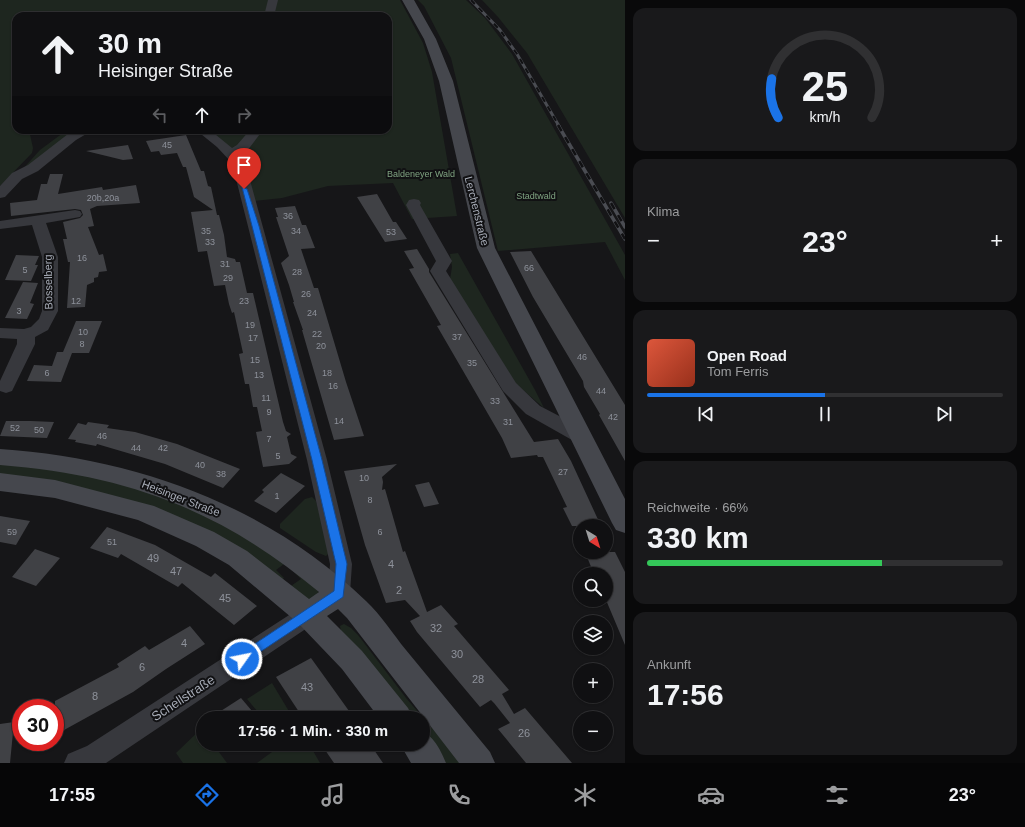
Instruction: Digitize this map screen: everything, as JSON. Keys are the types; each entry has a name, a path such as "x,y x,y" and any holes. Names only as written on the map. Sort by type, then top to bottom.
{"main road":[{"name":"Lerchenstraße","path":"408,0 416,12 438,56 446,81 486,248 579,436 625,523"},
{"name":"Heisinger Straße","path":"0,457 85,467 161,488 211,508 256,532 339,593 357,610 479,763"},
{"path":"0,482 55,489 145,513 205,539 238,558 308,615 352,660 392,711"},
{"path":"308,615 339,593"},
{"path":"421,751 430,763"}],"street":[{"path":"270,12 273,0"},
{"path":"0,194 17,176 33,168 72,137 78,134"},
{"path":"208,134 222,144 238,162 247,202 256,226 317,460 341,564 339,593"},
{"path":"231,153 242,148 254,134"},
{"path":"414,203 413,205 444,261 438,271 509,388 533,410 579,436"},
{"path":"0,225 75,214"},
{"name":"Bosselberg","path":"0,333 26,334 42,327 48,319 50,311 50,257 38,220"},
{"path":"6,387 26,344 26,334"},
{"name":"Schellstraße","path":"91,760 308,615"}],"green space":[{"name":"Baldeneyer Wald","path":"0,0 400,0 423,43 432,72 457,216 412,219 393,183 328,186 282,198 253,201 243,163 239,154 249,145 232,151 210,134 392,134 392,12 12,12 12,134 30,134 33,148 32,153 0,186"},
{"name":"Stadtwald","path":"418,0 466,0 485,18 512,54 625,255 625,280 605,242 498,251 451,58 424,6"},
{"path":"482,0 625,0 625,218 527,53"},
{"path":"62,134 78,134 22,170 40,150"},
{"path":"458,253 544,408 516,384 450,279 452,267 450,254"},
{"path":"0,462 33,465 119,482 193,507 288,561 276,570 284,578 280,581 233,549 0,477"},
{"path":"312,497 316,501 330,552 326,556 316,552 280,528 280,524 305,499"},
{"path":"293,571 319,589 317,596 307,600 288,588 301,579"},
{"path":"344,624 358,635 417,711 404,711 341,631 340,626"},
{"path":"272,683 289,711 257,711 247,699"},
{"path":"430,726 462,763 443,763 430,745"},
{"path":"196,734 196,751 218,751 227,763 183,763 176,753"},
{"path":"273,751 313,751 320,763 257,763"}],"building":[{"path":"186,135 201,171 204,171 208,186 211,187 217,215 219,215 224,235 227,257 235,259 236,262 240,262 247,293 253,293 283,422 286,431 291,434 287,437 291,454 297,457 289,464 263,467 256,432 262,431 257,407 253,407 249,384 245,384 239,354 243,353 234,312 232,313 225,285 214,286 207,251 198,252 191,212 213,210 194,197 186,167 183,167 177,153 161,155 159,151 151,152 146,141"},
{"path":"128,145 133,159 123,160 86,151"},
{"path":"50,174 63,174 58,194 102,187 103,190 136,185 140,203 97,206 90,209 94,226 88,227 99,255 103,254 107,271 99,272 98,277 94,278 94,282 87,285 85,307 67,308 70,262 68,262 63,239 67,239 63,222 80,218 83,215 81,210 75,209 11,216 10,203 37,200 41,184 47,184"},
{"path":"377,194 393,222 396,222 407,239 385,242 357,197"},
{"path":"295,206 302,225 306,225 315,248 301,249 314,288 318,288 364,436 334,440 303,330 281,263 289,256 276,217 278,217 275,208"},
{"path":"417,249 429,269 429,272 534,442 558,439 571,461 598,519 573,519 572,526 563,508 567,507 543,457 538,457 537,455 511,458 502,438 437,326 441,325 409,269 414,268 404,251"},
{"path":"531,251 625,405 625,461 584,387 583,381 533,297 510,252"},
{"path":"16,255 39,256 35,265 38,265 31,281 5,280"},
{"path":"23,282 38,283 30,303 34,304 27,319 5,318"},
{"path":"76,321 102,321 89,353 72,353 61,382 27,381 34,365 52,366 57,352 63,352"},
{"path":"6,421 54,422 47,438 0,436"},
{"path":"88,422 109,425 107,428 135,432 177,444 240,469 223,488 165,464 97,444 96,446 75,442 76,440 68,439 78,423 86,425"},
{"path":"397,464 382,477 382,490 385,489 403,552 405,551 427,612 441,605 458,624 454,626 509,690 502,694 514,714 525,708 572,763 526,763 498,729 510,723 494,703 491,700 480,707 417,632 410,621 420,616 405,600 386,603 365,545 344,471"},
{"path":"281,473 305,486 276,513 254,501 264,492 262,490"},
{"path":"429,482 439,504 424,507 415,485"},
{"path":"0,516 30,521 16,545 0,542"},
{"path":"107,527 155,545 211,577 215,573 257,606 234,625 182,583 178,587 121,554 118,558 90,548"},
{"path":"35,549 60,558 36,586 12,577"},
{"path":"613,552 615,552 625,572 625,645 609,607 613,607 613,567 591,567 588,559 613,559"},
{"path":"190,626 205,644 133,692 64,730 64,699 59,699 119,667 117,664 145,646 149,650"},
{"path":"311,658 349,711 298,711 276,677"},
{"path":"241,698 252,711 221,711"},
{"path":"12,722 10,763 0,763 0,724"},
{"path":"326,751 375,751 383,763 334,763"}],"railway":[{"path":"471,0 500,30 517,54 559,126"},
{"path":"558,125 625,239"},
{"path":"611,203 625,227"}],"route":[{"path":"242,659 339,593 341,564 317,460 256,226 244,189"}]}
